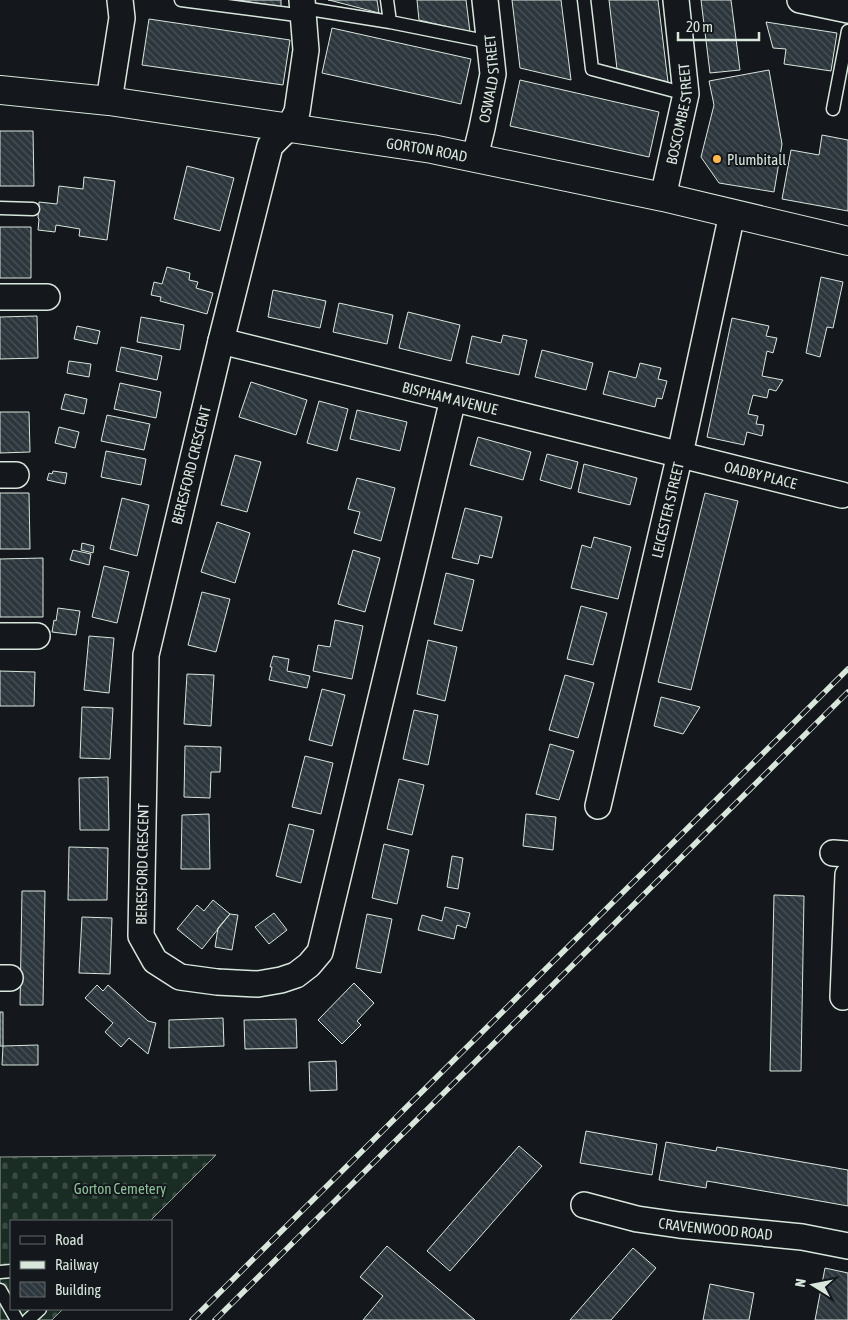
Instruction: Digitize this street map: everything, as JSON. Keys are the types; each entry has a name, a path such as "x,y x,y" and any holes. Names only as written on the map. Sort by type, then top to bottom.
{"main road":[{"name":"GORTON ROAD","path":"0,90 109,101 432,149 663,197 848,241"}],"street":[{"path":"109,101 122,18 120,0"},
{"name":"OSWALD STREET","path":"475,157 493,74 485,0"},
{"name":"BOSCOMBE STREET","path":"663,197 686,94 676,0"},
{"path":"800,0 848,10"},
{"path":"289,127 297,112 306,50 303,8"},
{"name":"BERESFORD CRESCENT","path":"289,127 270,146 146,655 141,936 156,961 180,977 217,982 258,984 281,980 296,975 303,970 320,952 453,399"},
{"name":"LEICESTER STREET","path":"598,806 680,454 732,214"},
{"path":"0,298 47,297"},
{"name":"BISPHAM AVENUE","path":"221,341 680,454"},
{"name":"OADBY PLACE","path":"680,454 842,495"},
{"path":"0,636 37,636"},
{"path":"843,997 848,875"},
{"name":"CRAVENWOOD ROAD","path":"584,1205 637,1219 802,1237 848,1246"}],"lane":[{"path":"181,0 303,8 390,22 490,42"},
{"path":"387,0 390,22"},
{"path":"584,0 592,69 686,94"},
{"path":"833,109 848,31"},
{"path":"0,208 33,209"},
{"path":"0,1290 10,1308"},
{"path":"28,1320 39,1310"}],"green space":[{"name":"Gorton Cemetery","path":"216,1155 151,1220 10,1220 10,1310 62,1310 52,1320 0,1320 0,1157"}],"building":[{"path":"239,0 281,0 281,8"},
{"path":"329,0 377,0 379,13"},
{"path":"417,0 466,0 470,32 419,20"},
{"path":"512,0 561,0 571,80 520,68"},
{"path":"609,0 658,0 668,82 617,69"},
{"path":"701,0 731,0 740,70 710,73"},
{"path":"149,19 290,40 283,85 142,65"},
{"path":"766,22 837,33 831,71 784,64 786,49 773,48"},
{"path":"332,28 471,59 461,104 322,73"},
{"path":"769,70 782,144 774,192 719,183 701,157 714,105 709,81"},
{"path":"520,80 659,112 649,157 510,126"},
{"path":"0,131 33,131 34,186 0,186"},
{"path":"822,135 848,140 848,211 782,199 791,150 819,155"},
{"path":"187,166 234,178 220,231 174,219"},
{"path":"84,177 115,181 107,240 79,236 80,229 56,225 55,232 38,230 39,202 57,204 59,186 83,189"},
{"path":"0,227 31,227 31,278 0,278"},
{"path":"167,267 190,273 189,280 198,282 196,288 213,293 207,314 160,301 161,297 151,295 154,282 162,284"},
{"path":"821,277 843,282 833,328 827,327 820,357 806,353"},
{"path":"273,290 326,301 320,328 268,317"},
{"path":"339,303 393,315 387,344 333,332"},
{"path":"408,312 460,325 451,361 399,348"},
{"path":"37,316 38,358 0,359 0,317"},
{"path":"141,317 184,325 180,350 137,342"},
{"path":"732,318 769,326 766,336 777,338 773,353 767,351 762,376 783,380 776,391 769,389 767,398 753,395 748,414 758,416 756,424 764,425 762,436 747,432 744,445 707,437"},
{"path":"77,326 100,331 97,344 74,339"},
{"path":"503,335 527,340 519,375 466,363 472,336 501,343"},
{"path":"121,347 162,356 157,380 116,371"},
{"path":"542,350 593,363 586,390 535,377"},
{"path":"69,361 91,364 89,377 67,373"},
{"path":"640,363 661,368 658,379 667,381 662,399 657,398 655,407 603,394 609,371 636,378"},
{"path":"251,382 307,400 296,435 239,417"},
{"path":"120,383 161,392 156,418 114,409"},
{"path":"65,394 87,399 84,414 61,409"},
{"path":"319,401 348,409 337,451 307,443"},
{"path":"357,410 407,422 400,451 350,439"},
{"path":"0,412 29,412 30,452 0,453"},
{"path":"107,415 150,424 144,450 101,441"},
{"path":"59,427 79,432 75,448 55,443"},
{"path":"478,437 531,452 523,480 470,465"},
{"path":"106,451 146,459 141,485 101,477"},
{"path":"547,454 578,462 571,489 540,480"},
{"path":"235,455 261,462 247,512 221,505"},
{"path":"584,464 637,478 630,505 578,492"},
{"path":"53,471 67,473 65,484 47,480 49,473 52,474"},
{"path":"357,478 395,488 381,541 354,533 360,512 348,509"},
{"path":"0,493 29,493 30,549 0,549"},
{"path":"705,493 738,501 691,690 658,682"},
{"path":"122,498 149,505 137,556 110,549"},
{"path":"465,508 502,517 492,558 480,555 478,564 452,558"},
{"path":"217,522 250,533 235,583 201,572"},
{"path":"594,537 631,547 618,599 571,588 582,545 591,548"},
{"path":"82,543 94,546 93,553 81,550"},
{"path":"73,550 91,554 89,565 70,560"},
{"path":"353,550 380,558 365,612 338,604"},
{"path":"43,558 43,617 0,617 0,559"},
{"path":"104,566 129,572 117,623 92,617"},
{"path":"446,573 474,580 462,631 434,624"},
{"path":"202,592 230,599 216,652 188,645"},
{"path":"581,606 607,613 593,665 567,659"},
{"path":"58,608 80,611 76,635 52,632"},
{"path":"335,620 363,626 352,679 313,671 318,645 330,647"},
{"path":"89,636 114,638 109,693 84,690"},
{"path":"428,640 457,647 445,701 417,694"},
{"path":"273,656 289,659 287,671 310,676 307,688 269,680"},
{"path":"0,671 35,672 34,706 0,706"},
{"path":"187,674 214,675 211,726 184,724"},
{"path":"565,675 594,683 578,738 549,730"},
{"path":"322,689 345,695 332,746 309,740"},
{"path":"661,697 700,707 683,734 654,726"},
{"path":"82,707 113,708 110,759 80,758"},
{"path":"414,710 438,715 428,765 403,759"},
{"path":"550,744 574,751 559,800 536,794"},
{"path":"185,746 221,747 220,772 211,772 210,798 184,797"},
{"path":"305,756 333,763 321,814 292,807"},
{"path":"108,777 109,830 80,830 79,778"},
{"path":"399,779 424,785 412,835 387,829"},
{"path":"209,814 210,869 181,869 182,815"},
{"path":"526,814 556,817 553,850 523,846"},
{"path":"289,824 314,830 301,883 276,876"},
{"path":"384,844 409,850 397,904 372,898"},
{"path":"69,847 108,848 107,900 68,900"},
{"path":"452,856 463,858 458,889 447,887"},
{"path":"22,891 45,891 43,1005 20,1005"},
{"path":"774,895 804,896 801,1071 770,1071"},
{"path":"213,900 230,914 202,949 177,929 197,905 204,911"},
{"path":"445,907 470,913 466,928 457,925 454,939 418,930 422,915 442,921"},
{"path":"274,913 287,930 269,944 255,927"},
{"path":"230,914 238,915 232,950 215,947 218,928"},
{"path":"367,914 392,919 381,973 356,968"},
{"path":"82,917 112,918 110,974 79,973"},
{"path":"354,983 374,1003 357,1021 361,1025 342,1044 318,1020"},
{"path":"97,985 103,991 108,985 148,1021 156,1023 148,1054 129,1038 121,1047 105,1032 113,1023 85,998"},
{"path":"0,1012 3,1012 3,1046 0,1046"},
{"path":"223,1018 224,1046 169,1048 169,1020"},
{"path":"296,1019 297,1048 245,1049 244,1020"},
{"path":"38,1045 38,1065 2,1065 3,1046"},
{"path":"336,1061 337,1090 310,1091 309,1062"},
{"path":"586,1131 657,1144 652,1175 580,1163"},
{"path":"666,1142 716,1151 717,1147 848,1170 848,1206 707,1181 706,1188 659,1180"},
{"path":"519,1146 542,1166 450,1271 427,1251"},
{"path":"387,1246 475,1320 363,1320 383,1296 360,1277"},
{"path":"633,1248 656,1268 611,1320 570,1320"},
{"path":"825,1268 848,1273 848,1320 815,1320"},
{"path":"710,1284 754,1293 749,1320 703,1320"}],"railway":[{"path":"192,1320 848,669"},
{"path":"215,1320 848,692"}],"place":[{"name":"Plumbitall","path":"717,159"}]}
